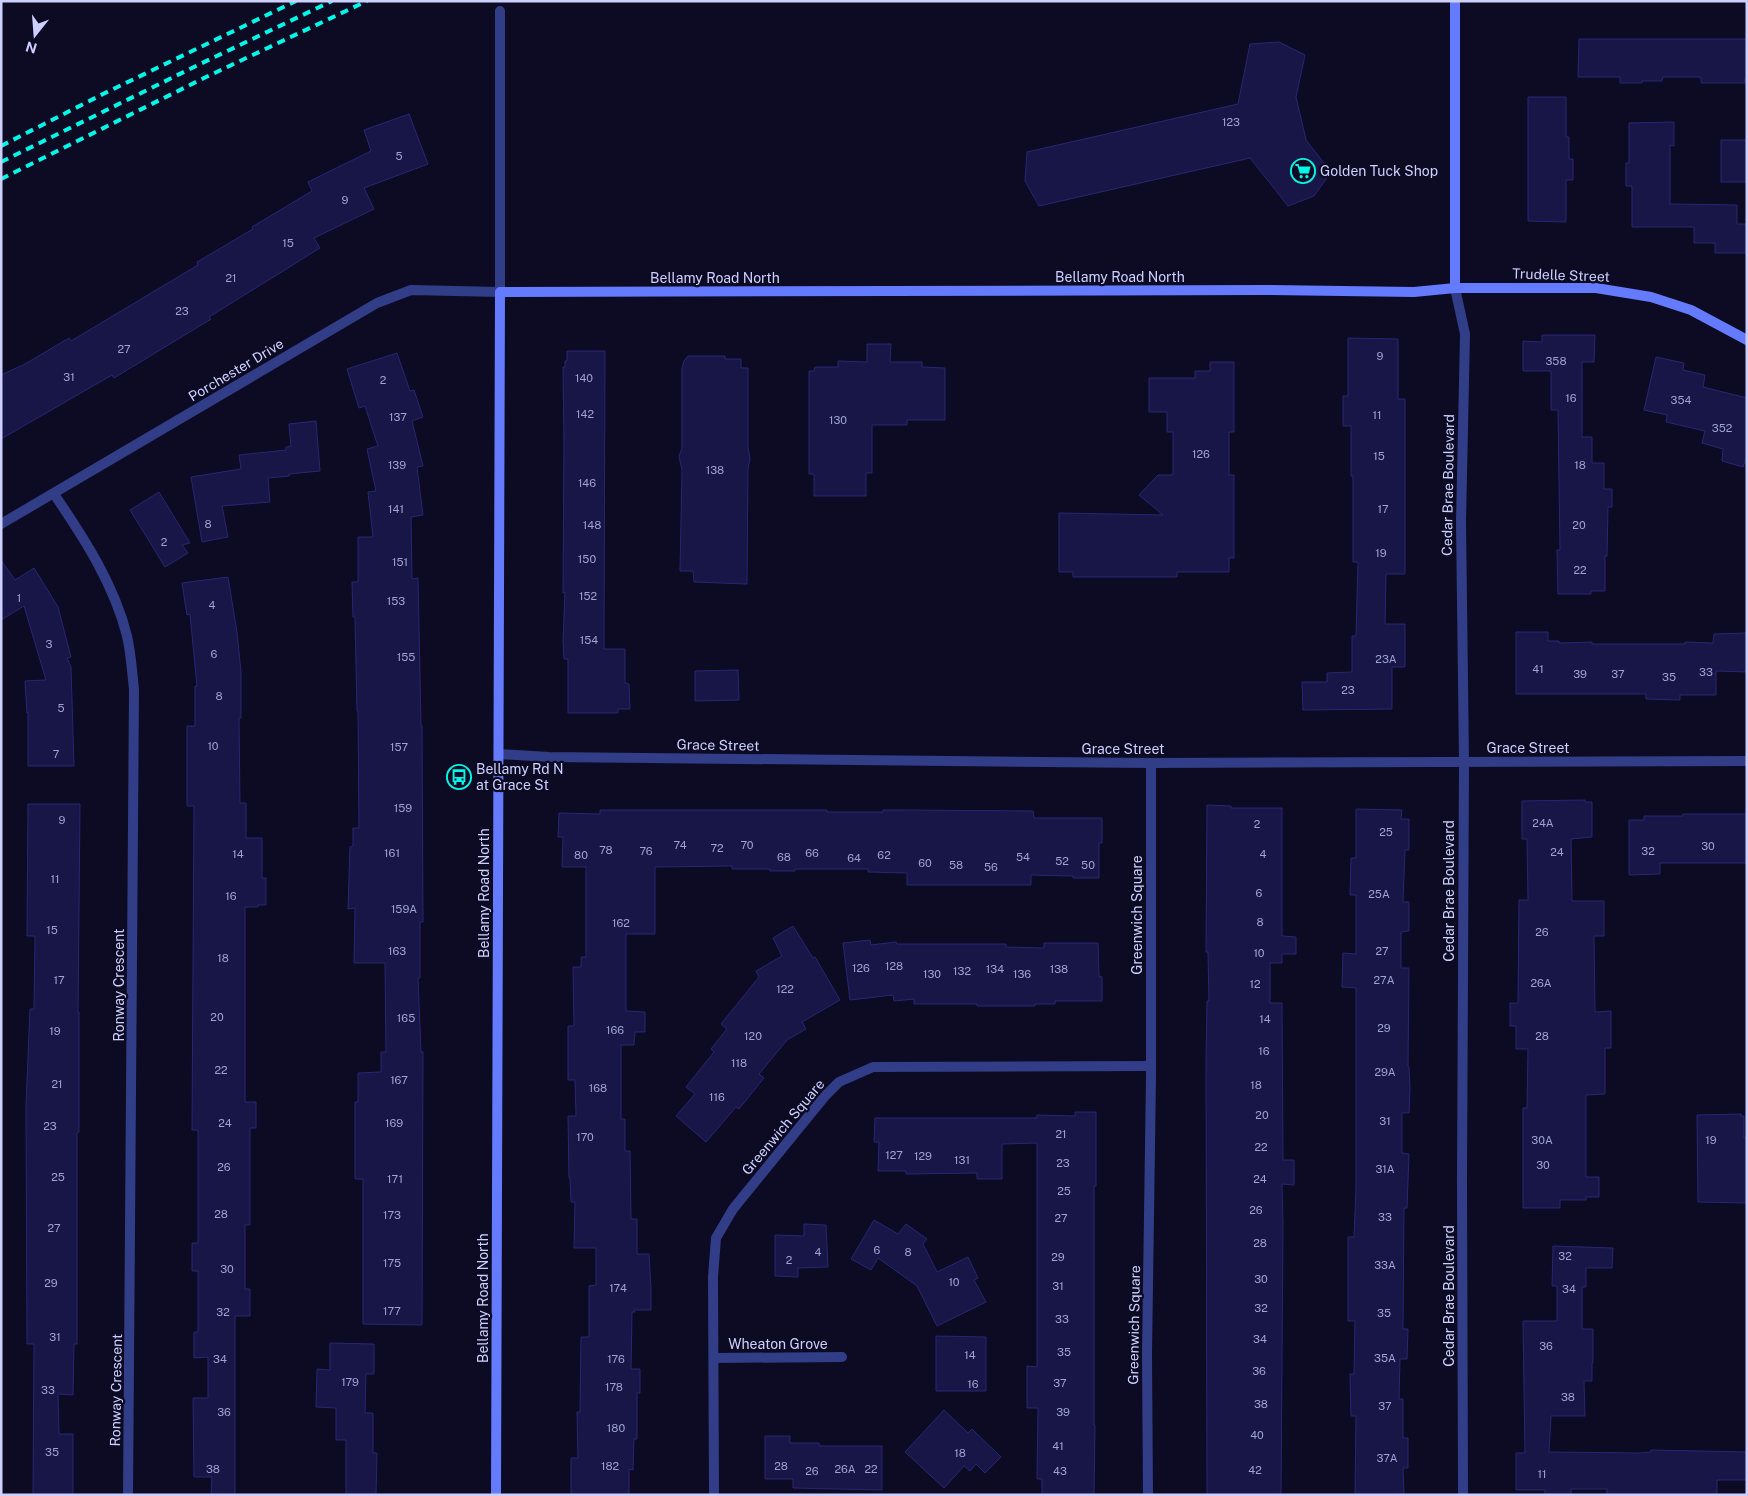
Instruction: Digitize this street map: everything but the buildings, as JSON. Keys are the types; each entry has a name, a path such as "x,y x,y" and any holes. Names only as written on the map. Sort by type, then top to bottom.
{"street":[{"path":"1454,288 1455,1"},
{"name":"Bellamy Road North","path":"496,1495 500,11"},
{"name":"Bellamy Road North","path":"500,292 1268,290 1414,292 1454,288"},
{"name":"Trudelle Street","path":"1454,288 1596,288 1623,292 1691,310 1747,340"},
{"name":"Cedar Brae Boulevard","path":"1454,288 1465,334 1461,522 1464,762 1463,1495"},
{"name":"Porchester Drive","path":"1,524 377,303 411,290 500,292"},
{"name":"Ronway Crescent","path":"54,494 78,529 104,574 127,637 134,689 128,1495"},
{"name":"Grace Street","path":"499,754 549,757 1151,763 1747,761"},
{"name":"Greenwich Square","path":"1148,1495 1147,1354 1151,1066 1151,763"},
{"name":"Greenwich Square","path":"714,1495 714,1277 716,1238 733,1209 825,1096 839,1082 873,1067 1151,1066"},
{"name":"Wheaton Grove","path":"715,1358 842,1357"}],"railway":[{"path":"1,146 105,93 296,1"},
{"path":"1,162 332,1"},
{"path":"1,179 204,78 367,1"}],"place":[{"name":"Golden Tuck Shop","path":"1303,171"},
{"name":"Bellamy Rd N at Grace St","path":"459,777"}]}
